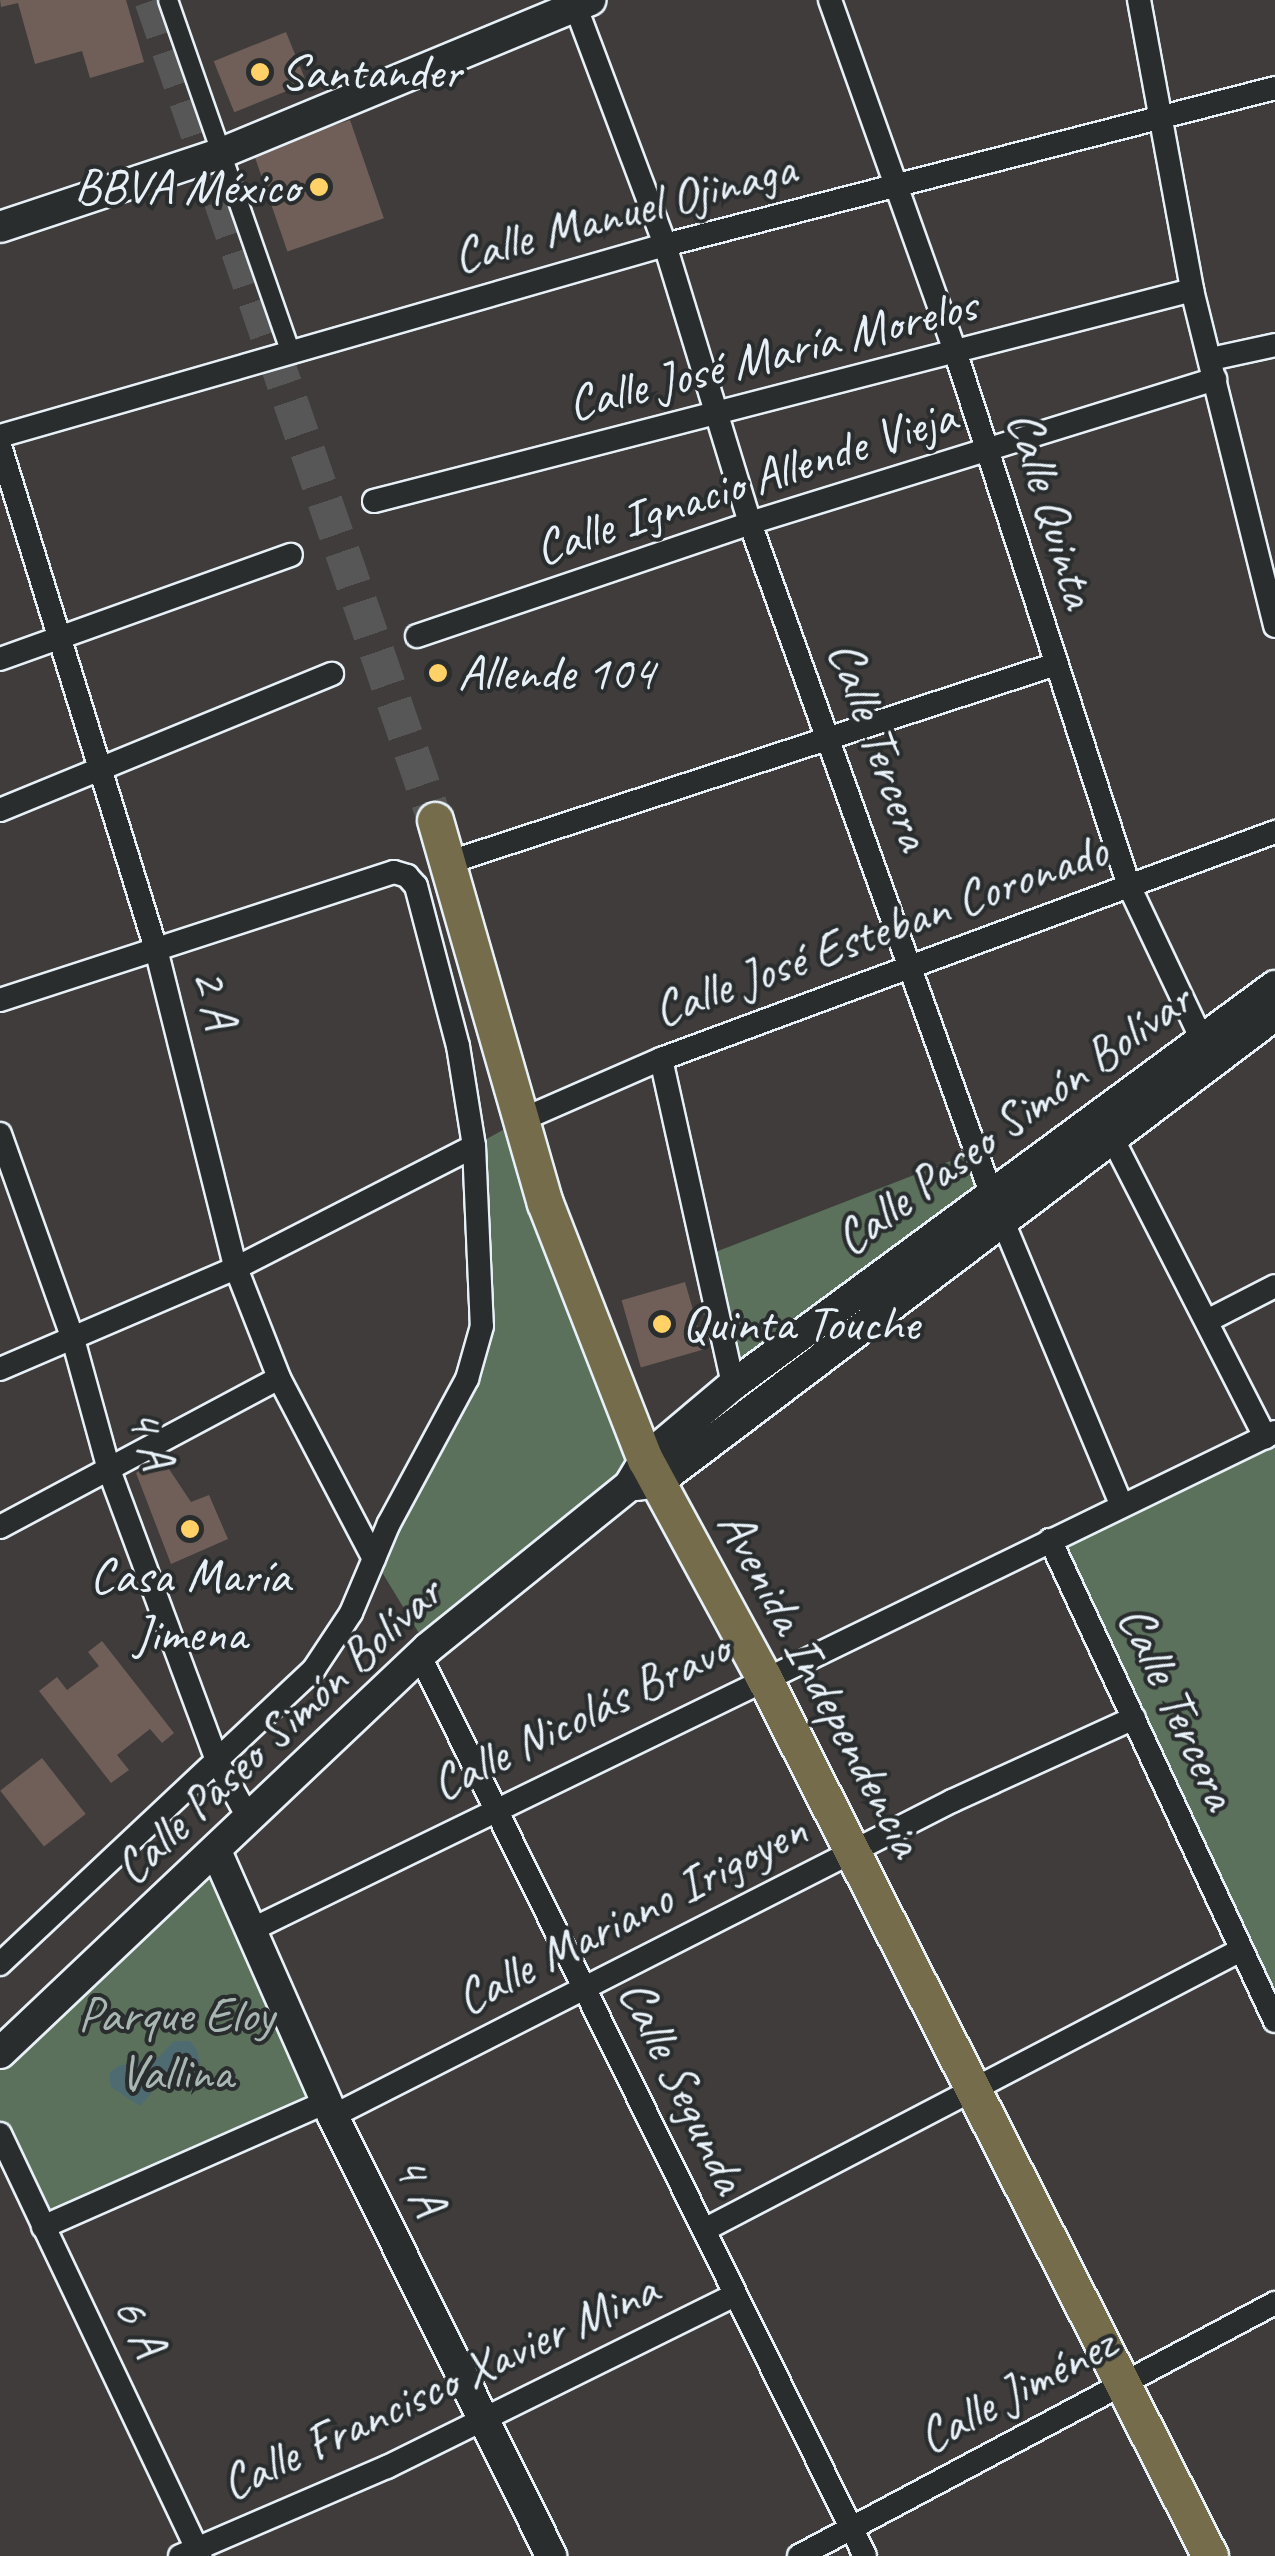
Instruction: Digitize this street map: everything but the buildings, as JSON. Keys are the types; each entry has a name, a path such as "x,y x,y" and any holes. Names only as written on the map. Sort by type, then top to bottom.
{"main road":[{"path":"0,226 219,154 580,2"},
{"name":"Avenida Independencia","path":"435,820 519,1121 644,1476 764,1676 1210,2556"},
{"name":"Calle Paseo Simón Bolívar","path":"0,2053 420,1656 644,1476 1207,1051 1275,986"},
{"name":"Calle Paseo Simón Bolívar","path":"1207,1051 1275,1015"},
{"name":"Calle Paseo Simón Bolívar","path":"644,1476 734,1386 997,1206"},
{"name":"4 A","path":"216,1851 329,2109 550,2556"}],"street":[{"path":"168,0 290,350"},
{"name":"Calle Quinta","path":"830,0 956,354 1053,665 1129,886 1207,1051"},
{"path":"1140,0 1192,290 1275,626"},
{"name":"Calle Tercera","path":"580,2 666,246 750,522 832,737 910,968 997,1206 1122,1506"},
{"name":"Calle Manuel Ojinaga","path":"0,436 290,350 666,246 1275,88"},
{"name":"Calle José María Morelos","path":"374,501 716,416 1192,290"},
{"name":"Calle Ignacio Allende Vieja","path":"417,636 750,522 987,453 1275,345"},
{"name":"2 A","path":"0,446 104,766 156,949 236,1268 279,1378 374,1559"},
{"path":"0,659 290,556"},
{"path":"447,864 1053,665"},
{"path":"0,810 332,674"},
{"name":"Calle José Esteban Coronado","path":"519,1121 661,1059 1275,832"},
{"name":"Calle Paseo Simón Bolívar","path":"0,1964 314,1669 350,1613 478,1346 474,1146 458,1046 416,886 394,872 156,949"},
{"path":"0,1000 156,949"},
{"path":"661,1059 734,1386"},
{"path":"1106,1127 1270,1434"},
{"name":"4 A","path":"0,1134 73,1339 109,1470 218,1763 250,1819"},
{"path":"0,1370 236,1268 474,1146"},
{"path":"1207,1322 1275,1286"},
{"path":"0,1527 279,1378"},
{"name":"Calle Nicolás Bravo","path":"252,1930 494,1807 1270,1434"},
{"name":"Calle Tercera","path":"1050,1540 1275,2021"},
{"name":"Calle Segunda","path":"420,1656 865,2556"},
{"name":"Calle Mariano Irigoyen","path":"42,2227 329,2109 585,1990 853,1851 1134,1718"},
{"name":"Calle Francisco Xavier Mina","path":"704,2230 973,2086 1241,1950"},
{"name":"6 A","path":"0,2134 192,2553"},
{"name":"Calle Francisco Xavier Mina","path":"192,2553 484,2420 735,2295"},
{"name":"Calle Jiménez","path":"799,2556 1275,2303"}],"green space":[{"path":"519,1121 645,1459 428,1648 374,1559 477,1351 474,1146"},
{"path":"976,1151 991,1193 733,1385 705,1256"},
{"path":"1275,1432 1275,2018 1050,1540"},
{"name":"Parque Eloy Vallina","path":"216,1851 326,2102 43,2227 0,2134 0,2053"}],"water":[{"path":"174,2041 190,2041 197,2050 200,2064 189,2079 168,2074 140,2106 111,2087 109,2073 118,2066 159,2057"}],"tunnel":[{"path":"152,0 435,820"}],"place":[{"name":"Santander","path":"260,72"},
{"name":"BBVA México","path":"319,187"},
{"name":"Allende 104","path":"438,673"},
{"name":"Quinta Touche","path":"662,1324"},
{"name":"Casa María Jimena","path":"190,1529"}]}
